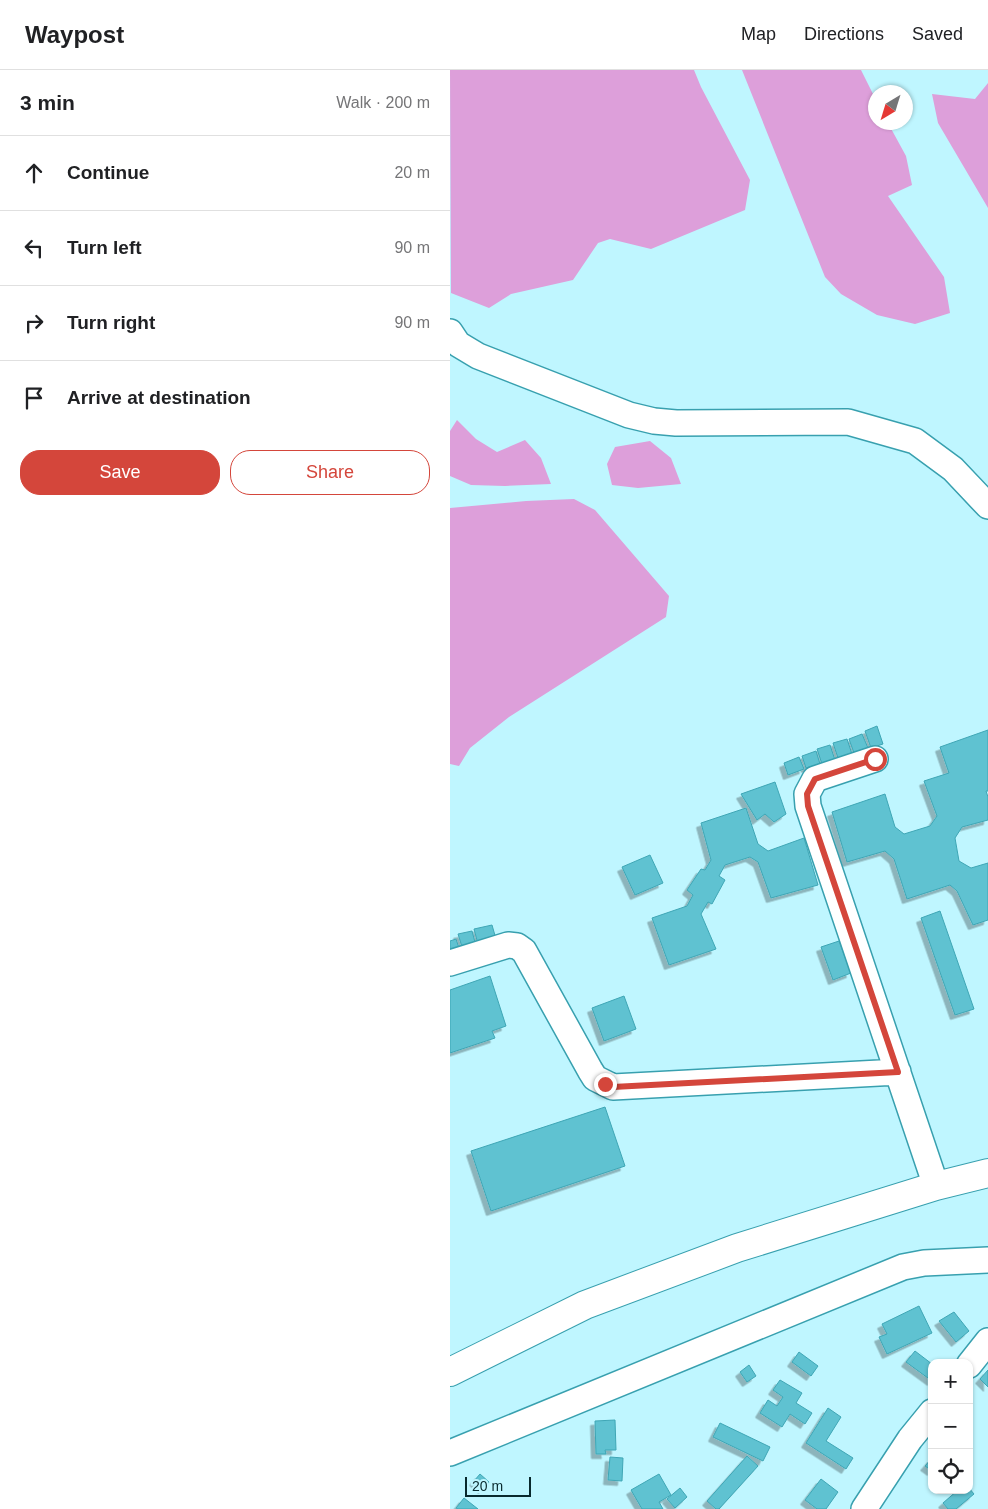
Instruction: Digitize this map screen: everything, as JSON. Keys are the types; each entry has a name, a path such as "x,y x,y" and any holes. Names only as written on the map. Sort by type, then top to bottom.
{"main road":[{"path":"450,1372 585,1305 737,1248 936,1186 988,1173"}],"street":[{"path":"450,332 458,344 478,356 629,414 654,421 676,423 848,422 915,441 953,469 988,506"},
{"path":"875,759 815,779 807,794 808,806 936,1186"},
{"path":"450,963 508,945 517,946 524,951 595,1078 613,1087 898,1072"},
{"path":"450,1453 903,1267 924,1263 988,1260"},
{"path":"973,1360 988,1341"},
{"path":"866,1508 910,1438 928,1417"}],"shaded area":[{"path":"450,70 694,70 750,180 745,210 651,249 610,239 598,243 573,280 511,294 489,308 451,293"},
{"path":"742,70 861,70 868,85 868,130 892,130 906,156 912,185 888,196 944,277 950,313 915,324 877,315 841,294 825,277"},
{"path":"988,83 988,208 938,123 932,94 975,99"},
{"path":"457,420 476,439 497,452 525,440 541,458 551,484 471,485 450,476 450,431"},
{"path":"650,441 671,458 681,484 638,488 612,485 607,464 615,447"},
{"path":"574,499 595,510 669,596 666,617 509,717 470,748 459,766 450,764 450,508"}],"building":[{"path":"877,726 883,744 871,748 865,731"},
{"path":"988,730 988,791 986,791 988,797 988,820 962,827 955,838 959,861 971,868 988,863 988,920 973,925 957,891 950,885 907,899 894,859 885,851 847,862 832,812 885,794 895,827 904,834 930,826 937,816 924,781 949,773 940,747"},
{"path":"862,734 868,748 854,753 849,739"},
{"path":"847,739 852,754 838,758 833,743"},
{"path":"830,745 835,760 822,764 817,749"},
{"path":"816,751 820,764 806,768 802,756"},
{"path":"799,757 804,769 788,775 784,763"},
{"path":"775,782 786,814 774,822 765,814 757,820 741,794"},
{"path":"746,808 758,844 768,851 804,838 818,885 771,898 758,862 750,857 725,865 719,876 725,880 712,904 708,902 701,914 716,949 669,965 652,918 687,906 693,895 687,890 701,869 705,870 711,860 701,823"},
{"path":"650,855 663,883 635,895 622,867"},
{"path":"940,911 974,1009 955,1015 921,918"},
{"path":"492,925 496,939 478,944 474,929"},
{"path":"472,931 476,946 463,950 458,934"},
{"path":"456,939 461,954 450,957 450,941"},
{"path":"839,941 851,973 833,980 821,947"},
{"path":"490,976 506,1026 492,1031 495,1038 450,1053 450,990"},
{"path":"624,996 636,1029 604,1041 592,1008"},
{"path":"605,1107 625,1166 491,1211 471,1151"},
{"path":"919,1306 932,1333 887,1354 879,1337 887,1334 882,1324"},
{"path":"954,1312 969,1331 956,1342 939,1321"},
{"path":"915,1351 928,1361 928,1378 906,1362"},
{"path":"799,1352 818,1366 811,1376 792,1362"},
{"path":"749,1365 756,1376 747,1382 740,1372"},
{"path":"988,1370 988,1387 980,1379"},
{"path":"780,1380 802,1393 796,1403 812,1413 805,1424 790,1414 782,1427 760,1413 768,1400 777,1406 783,1397 773,1390"},
{"path":"828,1408 841,1417 826,1441 853,1458 846,1469 806,1443"},
{"path":"615,1420 616,1450 605,1450 606,1454 596,1454 595,1421"},
{"path":"720,1423 770,1447 763,1461 713,1437"},
{"path":"747,1456 758,1466 719,1509 716,1509 707,1501"},
{"path":"610,1457 623,1458 622,1481 608,1480"},
{"path":"480,1474 489,1482 483,1489 474,1481"},
{"path":"659,1474 671,1495 659,1502 663,1509 642,1509 631,1490"},
{"path":"821,1479 838,1492 826,1509 817,1509 805,1500"},
{"path":"680,1488 687,1497 675,1508 667,1499"},
{"path":"953,1494 974,1494 956,1509 948,1509 943,1503"},
{"path":"464,1498 478,1509 456,1508"}],"route":[{"path":"605,1084 613,1087 898,1072 808,806 807,794 815,779 875,759"}]}
